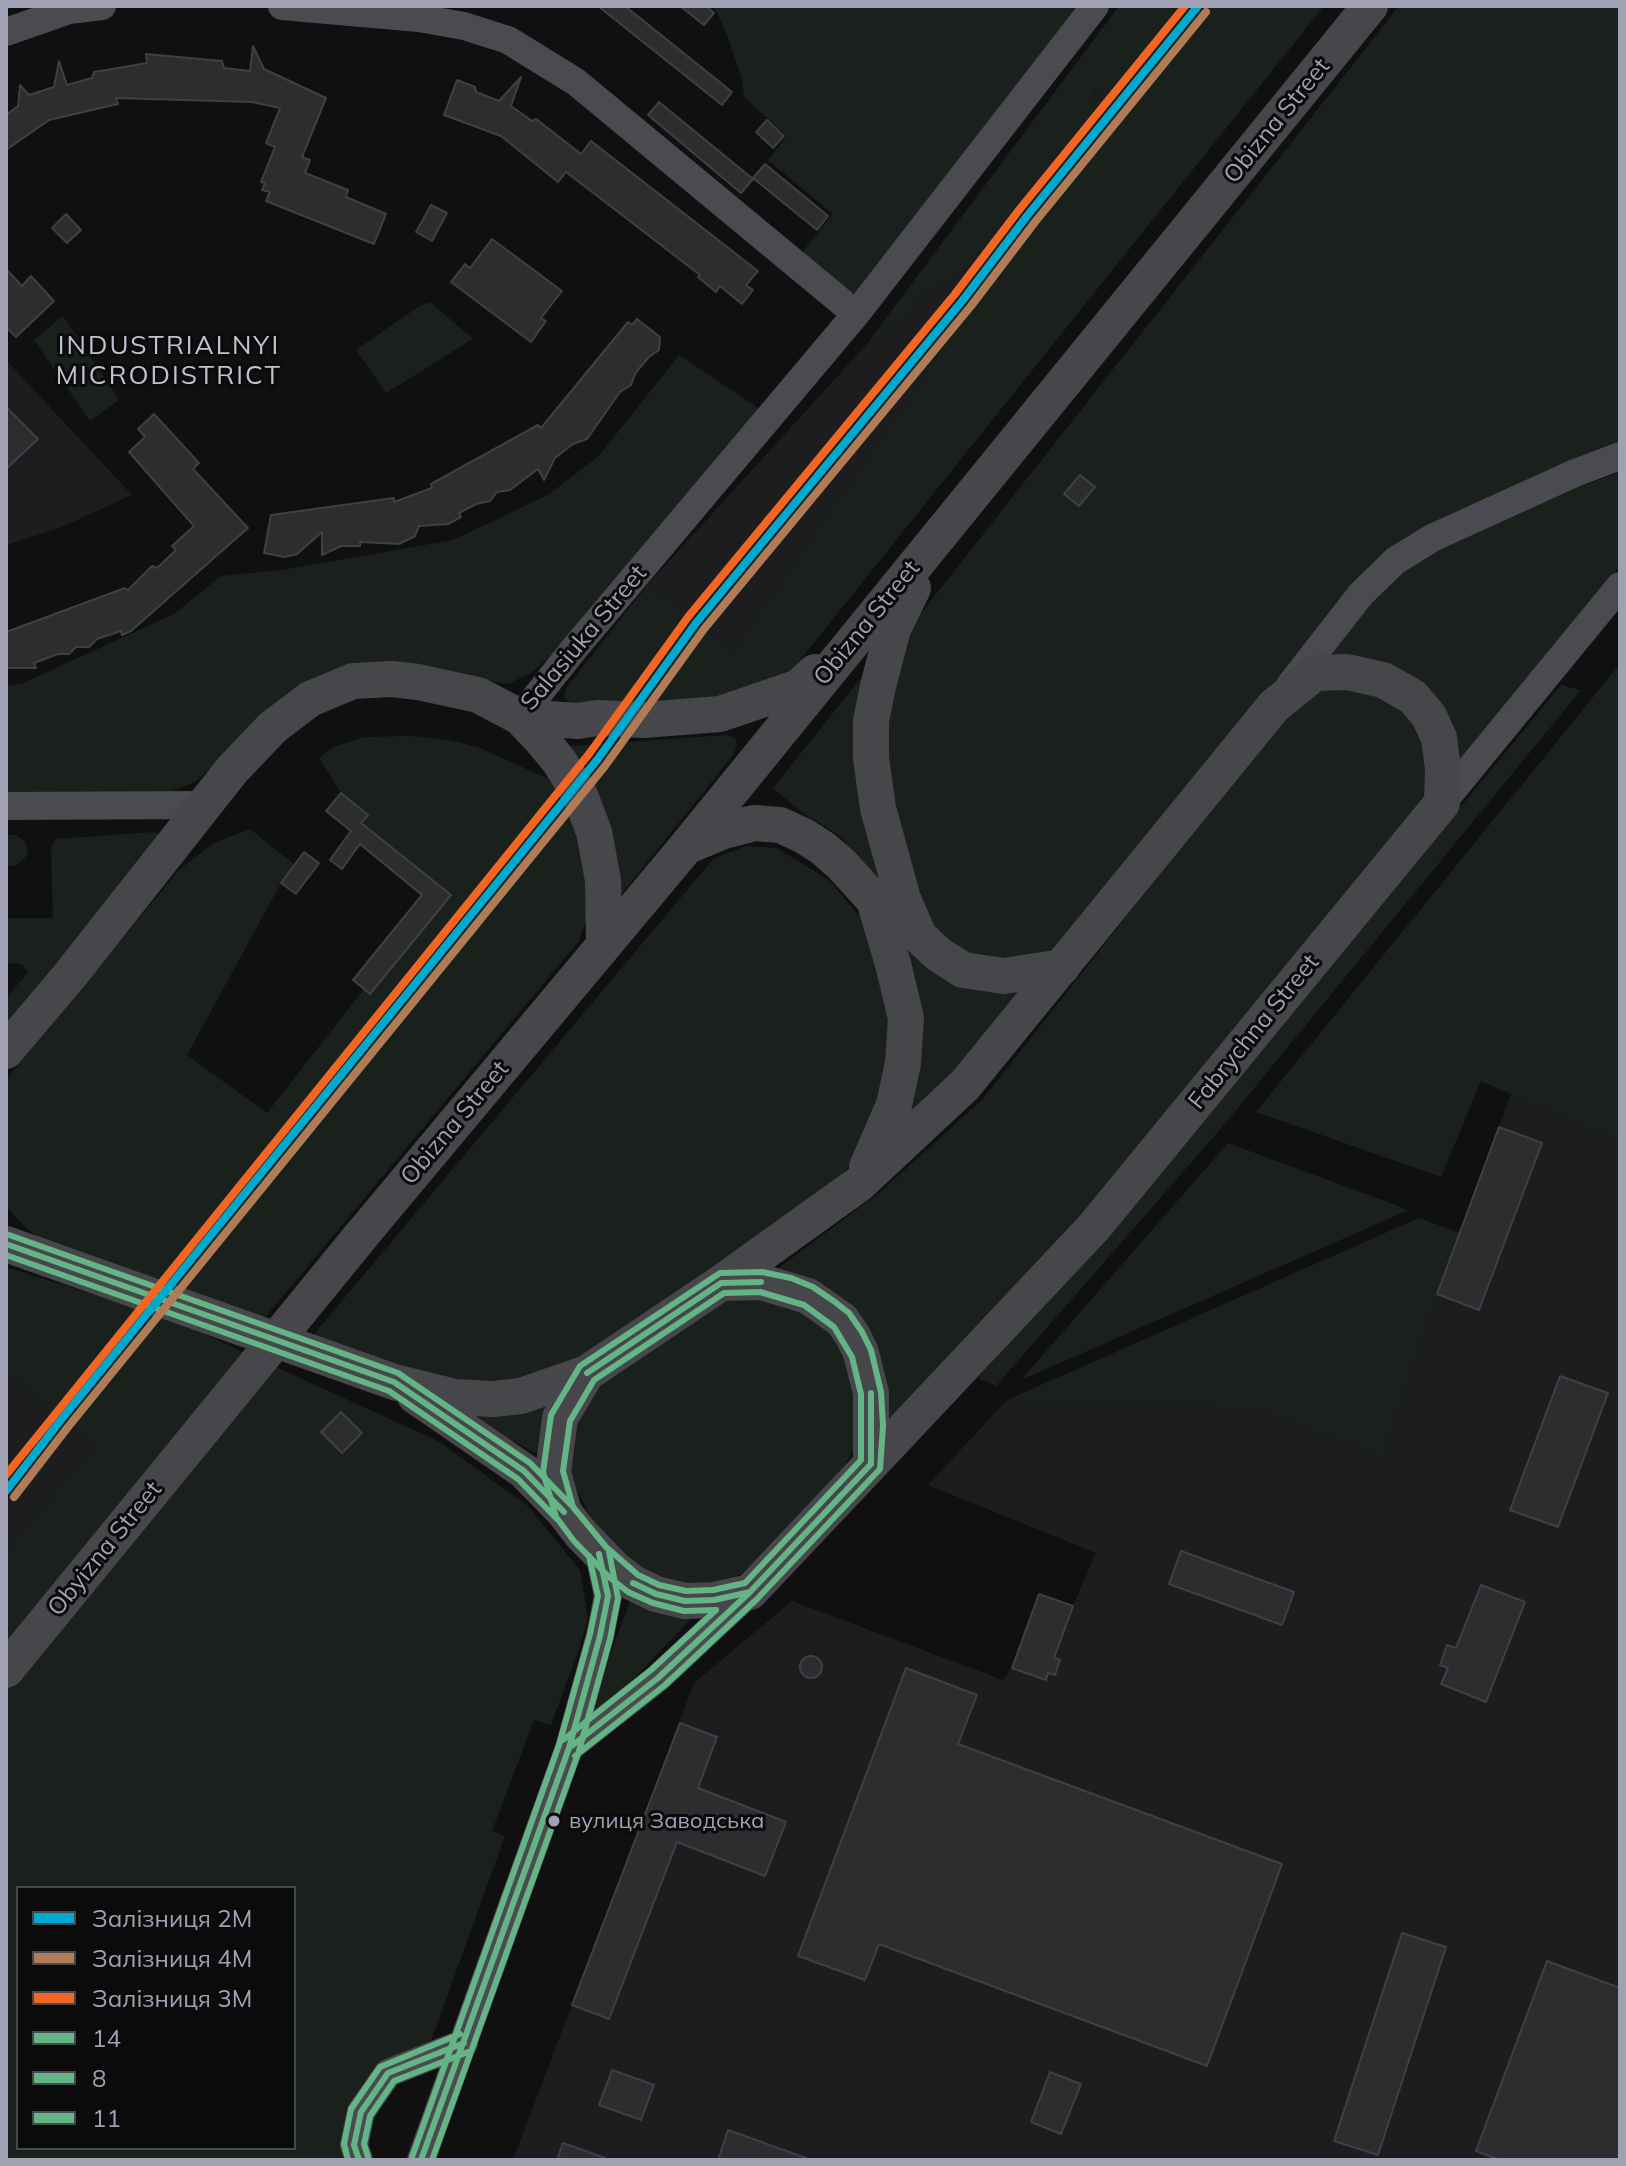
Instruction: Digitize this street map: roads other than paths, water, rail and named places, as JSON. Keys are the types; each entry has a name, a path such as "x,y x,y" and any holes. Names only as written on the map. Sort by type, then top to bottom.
{"main road":[{"name":"Obizna Street","path":"204,1428 686,847 1370,6"},
{"path":"951,519 918,575 893,629 878,686 871,721 871,746 878,808 903,899 919,936 938,954 963,970 1004,976 1062,967"},
{"path":"520,717 578,721 597,718 671,719 720,714 746,707 799,687 867,623"},
{"path":"6,1244 394,1382 455,1397 493,1399 521,1396 587,1373 721,1283 859,1184 965,1085 1274,706 1315,673 1347,672 1383,680 1413,697 1429,716 1439,738 1443,769 1442,803"},
{"name":"Salasiuka Street","path":"6,1051 232,770 290,712 310,699 353,681 392,679 432,684 478,695 520,717"},
{"path":"520,717 559,761 587,811 600,857 604,945"},
{"name":"Fabrychna Street","path":"750,1592 1094,1227 1442,803"},
{"path":"686,847 724,831 754,823 780,825 824,849 874,900 906,1018 903,1063 894,1105 859,1184"},
{"path":"6,1228 40,1255"},
{"path":"721,1283 761,1282 789,1288 808,1296 842,1320 861,1353 871,1393 871,1464"},
{"path":"564,1512 553,1472 556,1442 560,1418 587,1373"},
{"path":"394,1382 524,1471 599,1554 633,1583 656,1594 685,1601 714,1600 750,1592"},
{"name":"Obyizna Street","path":"6,1670 204,1428"}],"street":[{"path":"6,32 69,10 102,6"},
{"path":"282,6 419,18 464,26 508,40 576,82 856,314"},
{"name":"Salasiuka Street","path":"520,717 856,314 1095,6"},
{"path":"1274,706 1361,594 1395,561 1432,538 1575,473 1620,456"},
{"name":"Fabrychna Street","path":"1442,803 1620,586"},
{"path":"6,806 205,805"},
{"path":"421,2160 569,1748 608,1596 599,1554"},
{"path":"569,1748 658,1678 750,1592"},
{"path":"359,2160 354,2145 361,2112 388,2073 464,2043"}],"rail line":[{"name":"3М","path":"6,1475 589,754 688,617 955,294 1019,210 1185,6"},
{"name":"2М","path":"6,1491 597,760 696,623 963,300 1027,216 1198,6"},
{"name":"4М","path":"14,1497 605,766 704,629 971,306 1035,222 1206,12"}],"place":[{"name":"вулиця Заводська","path":"554,1821"}],"district":[{"name":"INDUSTRIALNYI MICRODISTRICT","path":"169,361"}]}
